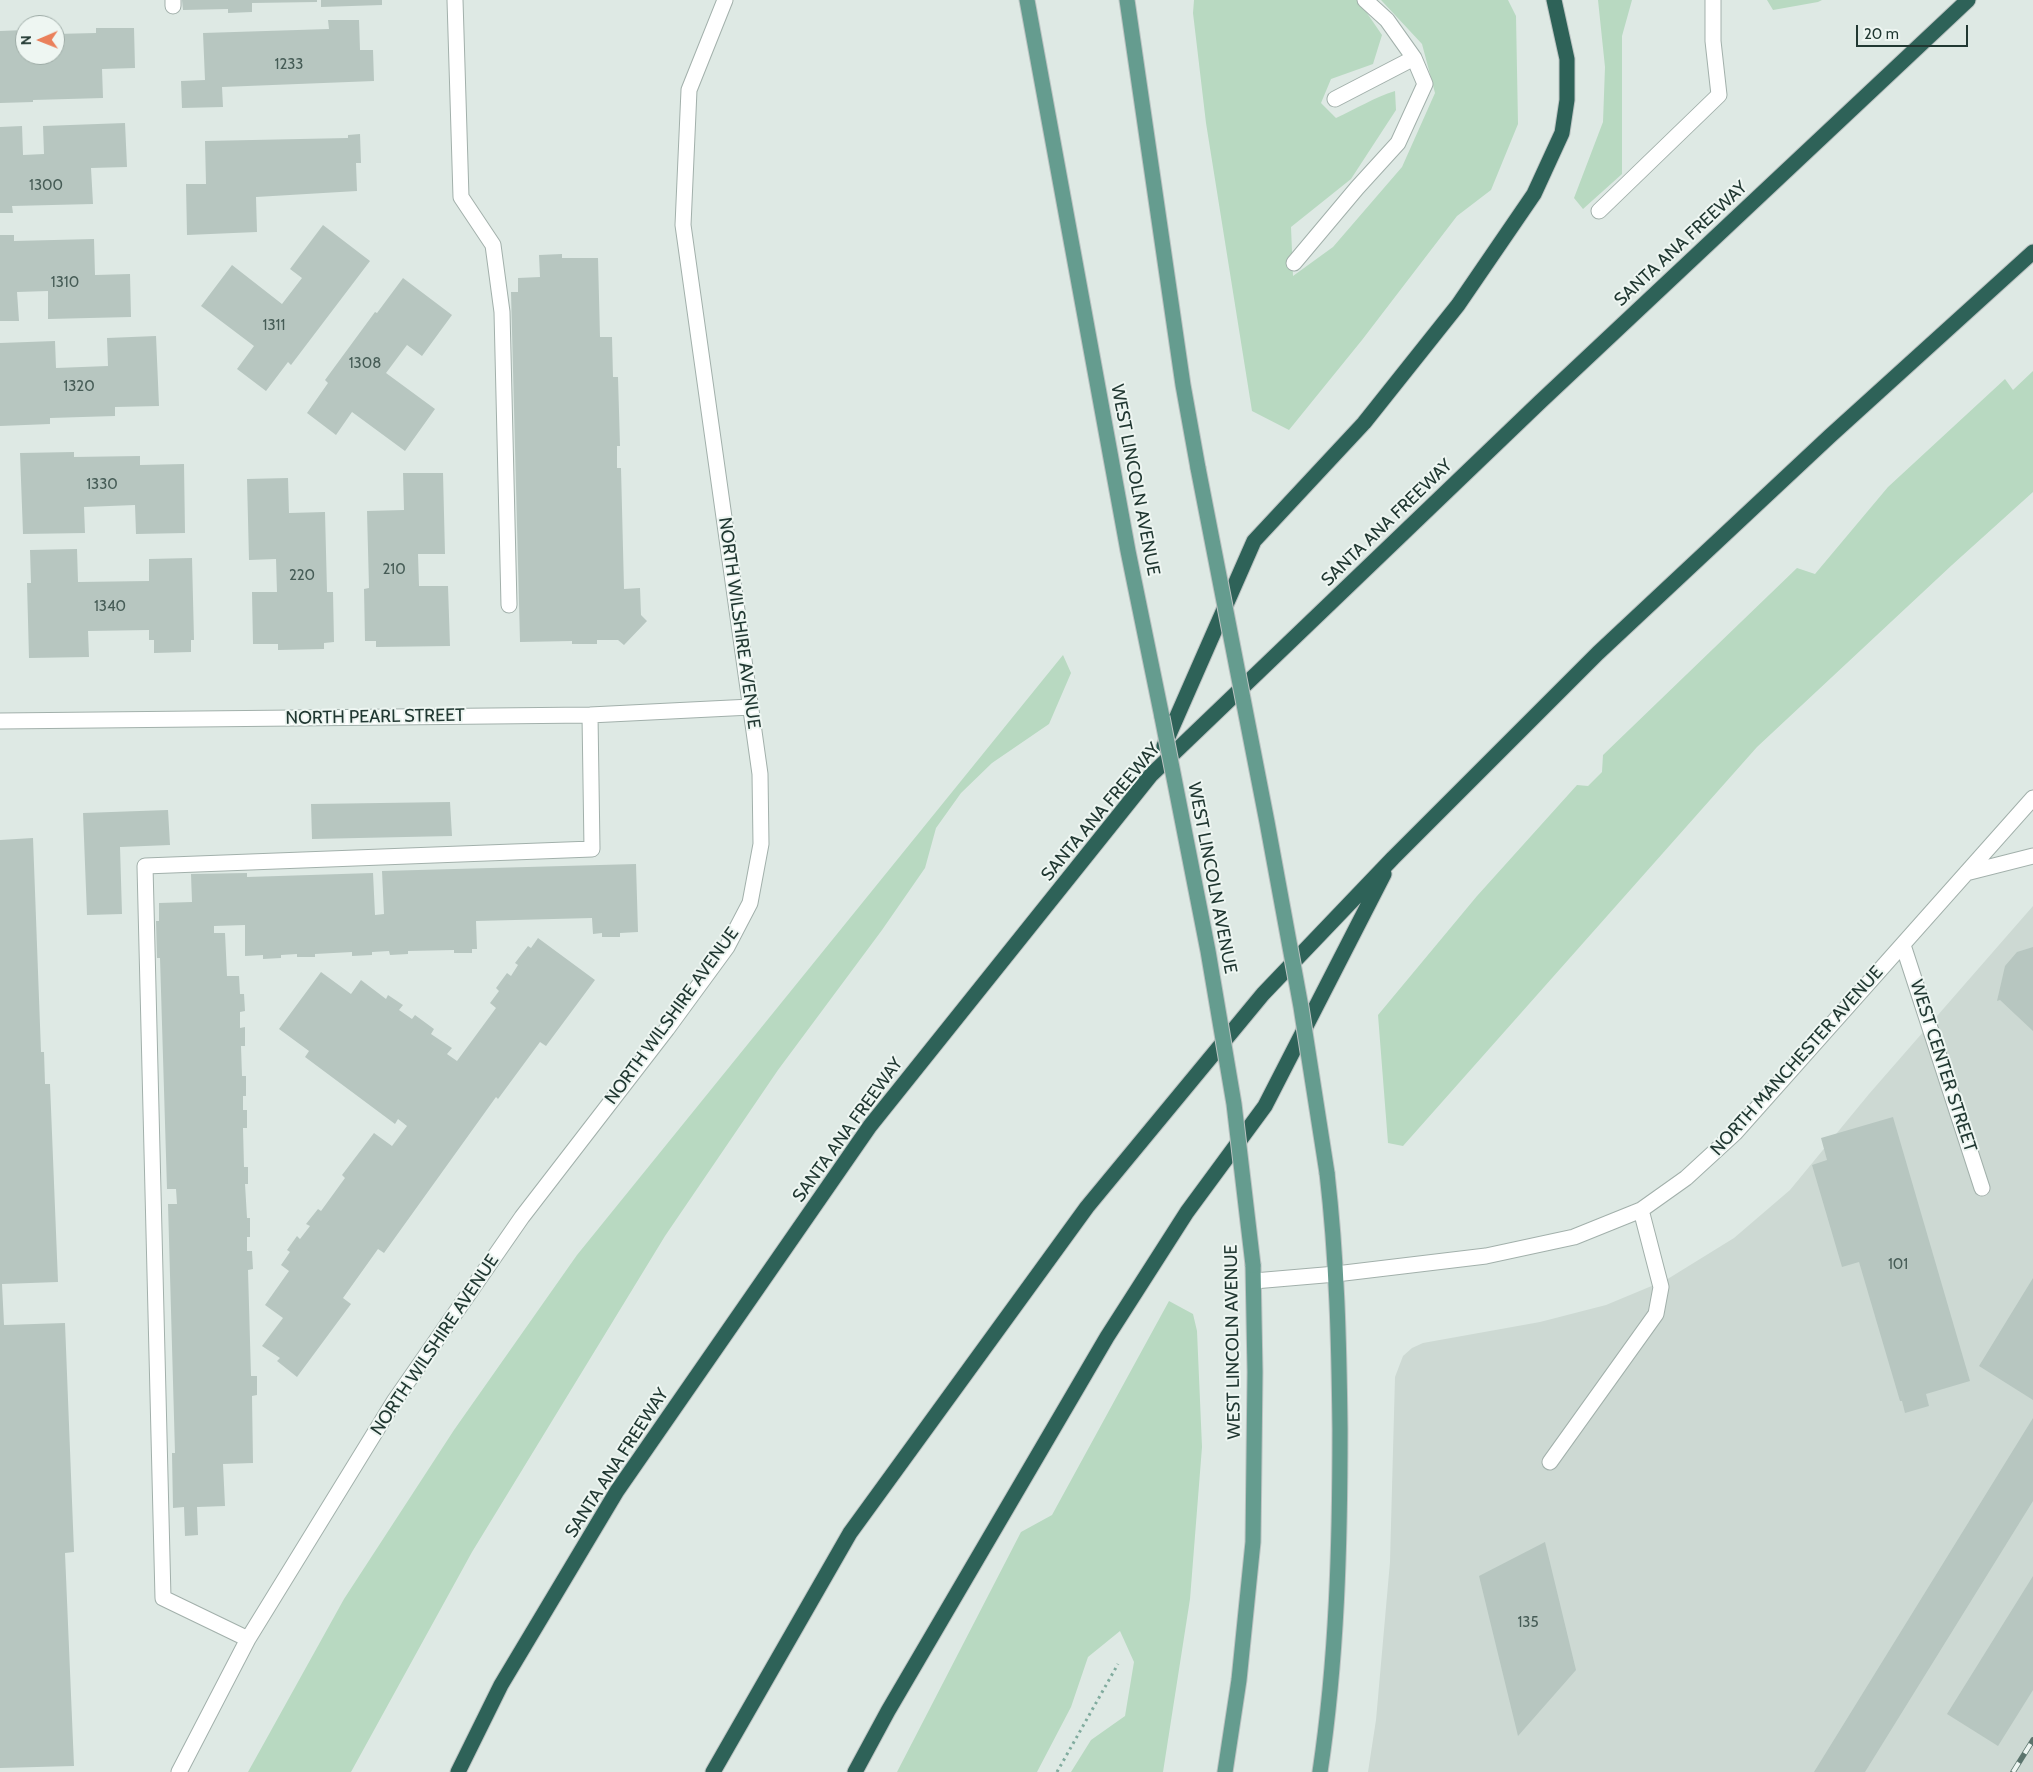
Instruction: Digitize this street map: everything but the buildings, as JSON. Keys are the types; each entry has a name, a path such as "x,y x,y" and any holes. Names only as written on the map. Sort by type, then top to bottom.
{"highway":[{"path":"1151,775 1254,541 1364,423 1458,305 1534,194 1562,133 1567,100 1567,59 1554,0"},
{"name":"SANTA ANA FREEWAY","path":"458,1772 501,1685 617,1491 864,1134 1151,775 1540,402 1968,0"},
{"path":"712,1772 850,1533 1082,1215 1263,994 1393,858 1598,653 1830,436 2033,252"},
{"path":"855,1772 893,1703 1106,1337 1186,1212 1265,1106 1393,858"}],"main road":[{"name":"WEST LINCOLN AVENUE","path":"1027,0 1128,551 1221,1026 1234,1104 1253,1273 1253,1542 1239,1680 1224,1772"},
{"path":"1127,0 1183,384 1273,851 1301,1008 1326,1173 1336,1274 1340,1466 1338,1567 1332,1670 1327,1727 1320,1772"}],"street":[{"path":"455,0 461,197 493,245 502,312 508,605"},
{"name":"NORTH WILSHIRE AVENUE","path":"179,1772 248,1640 395,1400 522,1217 650,1051 727,947 750,903 760,844 760,774 683,225 690,90 725,0"},
{"path":"1294,263 1357,188 1398,143 1425,84 1414,58 1387,20 1365,0"},
{"path":"1599,210 1719,95 1713,41 1713,0"},
{"path":"1335,99 1414,58"},
{"name":"NORTH PEARL STREET","path":"0,721 590,716 751,708"},
{"path":"248,1640 163,1598 145,866 592,849 590,716"},
{"name":"NORTH MANCHESTER AVENUE","path":"1253,1273 1336,1274 1486,1256 1574,1236 1641,1210 1686,1178 1736,1133 2033,798"},
{"path":"1966,873 2033,856"},
{"name":"WEST CENTER STREET","path":"1903,944 1982,1188"},
{"path":"1550,1462 1656,1314 1661,1288 1641,1210"}],"path":[{"path":"1057,1772 1118,1664"}],"shaded area":[{"path":"2033,906 2033,1772 1368,1772 1376,1720 1390,1562 1395,1377 1403,1356 1412,1348 1423,1343 1540,1322 1606,1305 1666,1280 1734,1238 1790,1190 1869,1094"}],"green space":[{"path":"1194,0 1358,0 1382,35 1373,64 1331,79 1321,103 1336,118 1395,91 1396,110 1351,179 1291,227 1293,276 1333,247 1402,167 1435,93 1422,44 1381,0 1508,0 1516,16 1518,124 1491,190 1457,216 1362,340 1289,430 1252,411 1206,123 1193,13"},
{"path":"1598,0 1632,0 1622,36 1622,174 1583,209 1574,198 1603,122 1605,67"},
{"path":"1767,0 1822,0 1773,10"},
{"path":"2033,371 2033,492 1757,747 1403,1146 1388,1143 1378,1015 1477,896 1577,785 1588,786 1602,772 1603,755 1797,568 1815,574 1888,487 2005,379 2013,390"},
{"path":"1063,655 1071,673 1049,724 992,763 961,793 936,828 925,868 882,930 778,1070 665,1236 472,1552 351,1772 248,1772 344,1599 454,1430 577,1255"},
{"path":"1169,1301 1193,1314 1197,1331 1202,1447 1190,1599 1163,1772 1071,1772 1091,1740 1125,1716 1134,1662 1120,1631 1088,1657 1071,1707 1037,1772 897,1772 1021,1532 1052,1515"}],"railway":[{"path":"2013,1772 2033,1740"}]}
